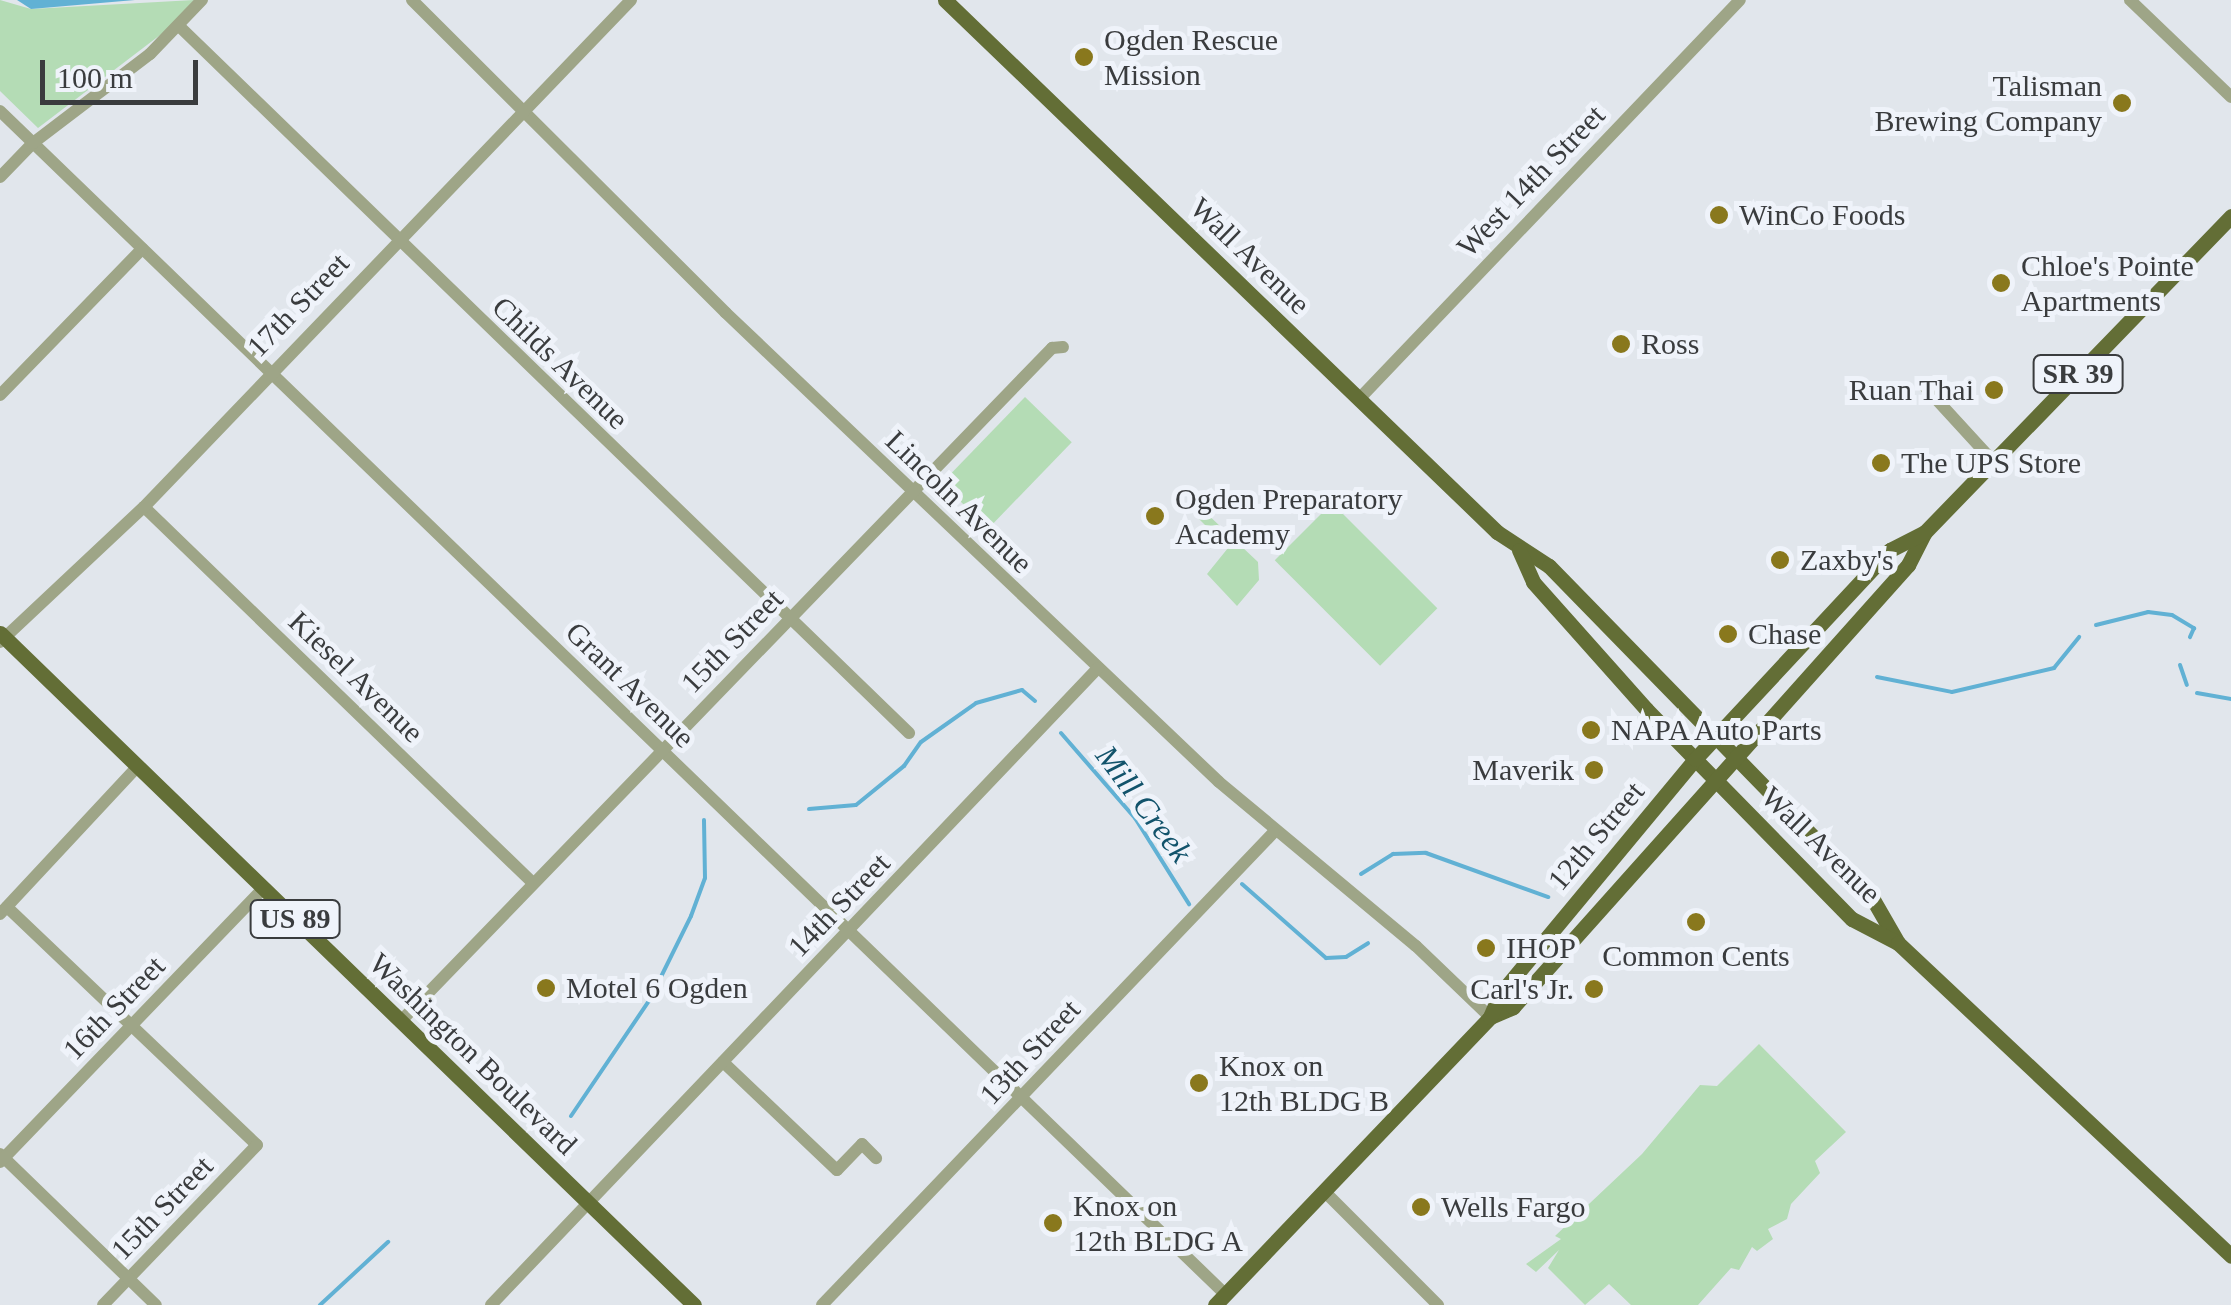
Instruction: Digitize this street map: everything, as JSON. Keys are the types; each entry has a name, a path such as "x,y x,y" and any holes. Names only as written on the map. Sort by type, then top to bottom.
{"main road":[{"name":"Wall Avenue","path":"945,0 1519,550 1550,566 1871,896 1898,944"},
{"name":"12th Street","path":"1490,1018 1513,1007 1713,777 1908,565 1925,532 2231,216"},
{"name":"12th Street","path":"1220,1302 1490,1018 1500,994 1715,737 1890,550 1925,532"},
{"name":"Wall Avenue","path":"1519,550 1533,582 1695,759 1852,919 1898,944 2231,1256"},
{"name":"Washington Boulevard","path":"2,638 694,1305"}],"street":[{"path":"0,177 33,143 180,26 202,0"},
{"name":"Lincoln Avenue","path":"412,0 911,491 1098,668 1273,833 1416,946 1490,1018"},
{"name":"17th Street","path":"2,638 144,506 394,239 631,0"},
{"name":"West 14th Street","path":"1360,398 1740,0"},
{"path":"2130,0 2231,97"},
{"name":"Childs Avenue","path":"180,26 394,239 909,733"},
{"name":"Grant Avenue","path":"0,111 850,931 1220,1302"},
{"path":"0,395 142,249"},
{"name":"15th Street","path":"400,1022 911,491 1052,348 1063,347"},
{"path":"1926,388 1993,461"},
{"name":"Kiesel Avenue","path":"144,506 533,883"},
{"name":"14th Street","path":"491,1305 1098,668"},
{"path":"130,1027 4,911 138,766"},
{"name":"13th Street","path":"822,1305 1273,833"},
{"name":"16th Street","path":"1,1158 264,888"},
{"name":"15th Street","path":"103,1305 256,1146 130,1027"},
{"path":"722,1062 837,1170 862,1144 876,1158"},
{"path":"1,1158 156,1305"},
{"path":"1325,1192 1438,1305"}],"green space":[{"path":"0,0 31,9 194,0 168,29 38,128 0,91"},
{"path":"1025,397 1072,442 988,528 942,483"},
{"path":"1332,503 1437,608 1380,666 1275,560"},
{"path":"1203,510 1258,562 1259,580 1237,606 1207,574 1228,548 1197,517"},
{"path":"1759,1044 1846,1132 1815,1161 1820,1173 1791,1204 1787,1219 1768,1229 1773,1239 1757,1251 1752,1247 1739,1270 1731,1268 1698,1305 1631,1305 1609,1284 1585,1305 1548,1268 1559,1250 1536,1272 1526,1264 1561,1239 1555,1236 1642,1154 1700,1085 1717,1086"}],"water":[{"path":"17,0 135,0 31,9"}],"waterway":[{"name":"Mill Creek","path":"2096,625 2148,612 2172,615 2194,628 2190,637"},
{"name":"Mill Creek","path":"1877,677 1952,692 2054,668 2079,637"},
{"name":"Mill Creek","path":"2180,665 2187,685"},
{"name":"Mill Creek","path":"809,809 856,805 904,766 921,742 976,703 1022,690 1035,701"},
{"name":"Mill Creek","path":"2197,693 2231,699"},
{"name":"Mill Creek","path":"1061,733 1135,818 1189,904"},
{"name":"Mill Creek","path":"571,1116 649,1001 691,916 705,878 704,820"},
{"name":"Mill Creek","path":"1361,874 1393,854 1426,853 1548,897"},
{"name":"Mill Creek","path":"1242,884 1326,958 1346,957 1368,943"},
{"name":"Mill Creek","path":"320,1305 388,1242"}],"place":[{"name":"Ogden Rescue Mission","path":"1084,57"},
{"name":"Talisman Brewing Company","path":"2122,103"},
{"name":"WinCo Foods","path":"1719,215"},
{"name":"Chloe's Pointe Apartments","path":"2001,283"},
{"name":"Ross","path":"1621,344"},
{"name":"Ruan Thai","path":"1994,390"},
{"name":"The UPS Store","path":"1881,463"},
{"name":"Ogden Preparatory Academy","path":"1155,516"},
{"name":"Zaxby's","path":"1780,560"},
{"name":"Chase","path":"1728,634"},
{"name":"NAPA Auto Parts","path":"1591,730"},
{"name":"Maverik","path":"1594,770"},
{"name":"Common Cents","path":"1696,922"},
{"name":"IHOP","path":"1486,948"},
{"name":"Motel 6 Ogden","path":"546,988"},
{"name":"Carl's Jr.","path":"1594,989"},
{"name":"Knox on 12th BLDG B","path":"1199,1083"},
{"name":"Wells Fargo","path":"1421,1207"},
{"name":"Knox on 12th BLDG A","path":"1053,1223"}]}
